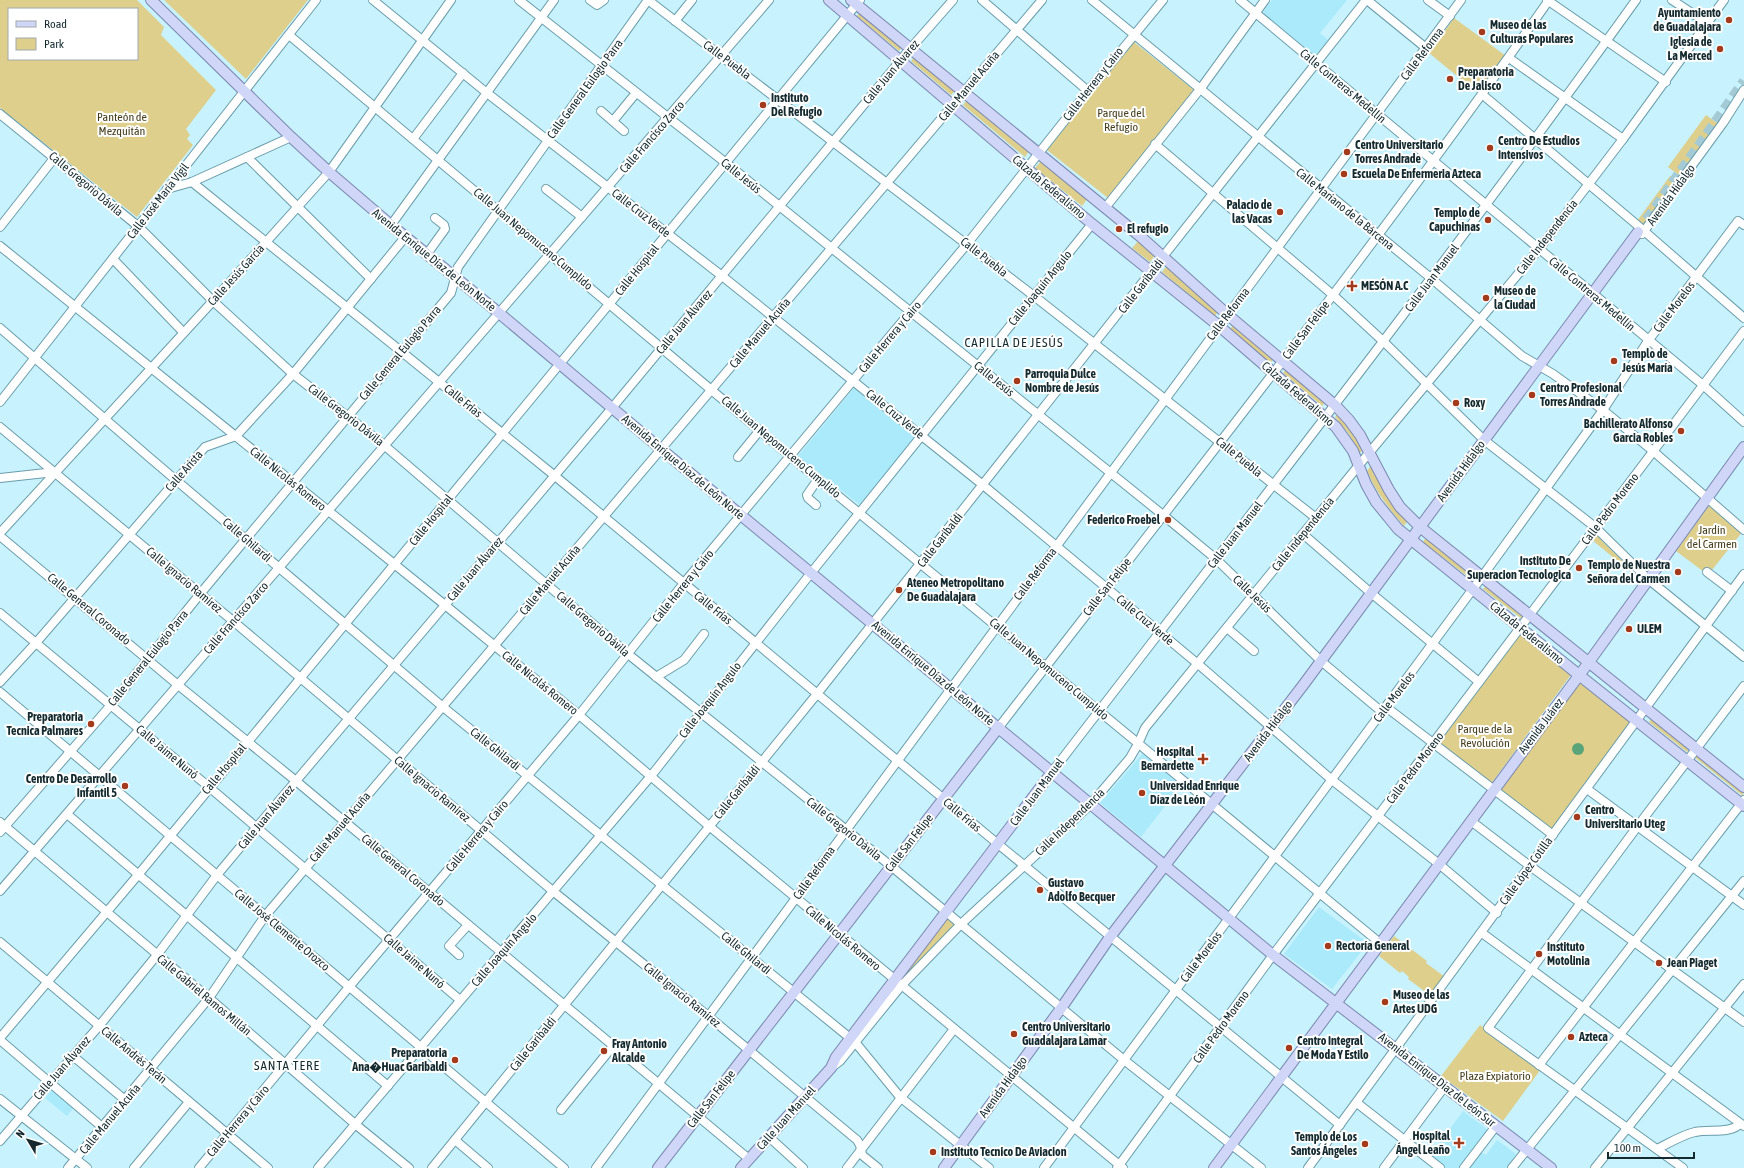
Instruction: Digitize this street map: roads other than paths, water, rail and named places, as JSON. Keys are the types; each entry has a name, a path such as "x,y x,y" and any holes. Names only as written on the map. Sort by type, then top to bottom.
{"main road":[{"name":"Avenida Enrique Díaz de León Norte","path":"151,0 291,137 391,225 1229,919"},
{"name":"Calzada Federalismo","path":"829,0 1092,224 1219,326 1326,417 1346,438 1359,464 1366,484 1376,502 1388,518 1410,539 1579,676 1743,803"},
{"name":"Calzada Federalismo","path":"856,1 910,49 1164,256 1228,315 1335,405 1357,430 1370,452 1382,478 1400,507 1420,527 1744,787"},
{"name":"Avenida Hidalgo","path":"944,1168 1062,1007 1110,937 1271,728 1538,366 1641,232"},
{"name":"Avenida Juárez","path":"1214,1168 1590,662 1744,447"},
{"name":"Calle San Felipe","path":"658,1168 998,727"},
{"name":"Calle Juan Manuel","path":"741,1168 831,1068 836,1058 853,1040 898,983 946,911 1052,772"},
{"name":"Avenida Enrique Díaz de León Sur","path":"1229,919 1336,1004 1397,1048 1551,1168"}],"street":[{"name":"Calle José María Vigil","path":"0,402 316,0"},
{"name":"Calle Cruz Verde","path":"373,0 487,93 722,276 983,485 1198,664 1332,780 1439,864 1497,913"},
{"name":"Calle Jesús García","path":"0,534 183,332 213,302 329,172 451,0"},
{"name":"Calle Jesús","path":"519,0 726,163 1163,515 1216,559 1321,661 1384,709 1434,743 1553,835"},
{"path":"391,225 554,0"},
{"path":"590,0 598,5 604,0"},
{"name":"Calle Puebla","path":"648,0 967,244 1220,441 1316,518"},
{"name":"Calle General Eulogio Parra","path":"2,827 72,751 450,292 458,267 648,0"},
{"path":"675,21 692,0"},
{"name":"Calle Francisco Zarco","path":"0,891 329,512 769,0"},
{"name":"Calle Juan Álvarez","path":"0,1141 99,1026 157,955 217,875 257,827 555,476 833,141 953,0"},
{"path":"982,0 1016,31 1088,91"},
{"name":"Calle Manuel Acuña","path":"68,1168 151,1070 209,998 265,916 1042,0"},
{"name":"Calle Mariano de la Bárcena","path":"1092,0 1432,279 1522,356 1553,374 1603,410 1744,530"},
{"name":"Calle Herrera y Cairo","path":"199,1168 316,1026 579,715 684,583 967,244 1088,91 1163,0"},
{"name":"Calle Contreras Medellín","path":"1240,0 1702,385 1744,422"},
{"path":"1105,208 1200,88 1265,0"},
{"path":"1366,0 1426,48"},
{"name":"Calle Garibaldi","path":"432,1168 921,564 1152,272 1212,193 1366,0"},
{"path":"1428,0 1450,16"},
{"name":"Calle Reforma","path":"596,1168 1461,0"},
{"path":"1548,0 1666,82"},
{"name":"Calle San Felipe","path":"998,727 1046,667 1434,162 1483,95 1548,0"},
{"name":"Calle Juan Manuel","path":"1052,772 1432,279 1536,140 1636,0"},
{"path":"1672,0 1707,23"},
{"name":"Calle Independencia","path":"898,983 1090,805 1130,758 1145,728 1359,464 1539,249 1666,82 1724,0"},
{"name":"Calle Hospital","path":"0,1039 138,875 209,787 726,163 847,15 856,1"},
{"name":"Calle Juan Nepomuceno Cumplido","path":"289,35 610,303 790,456 1380,943"},
{"path":"1509,58 1623,139"},
{"path":"413,139 463,73"},
{"name":"Avenida Hidalgo","path":"1641,232 1723,123 1744,90"},
{"path":"613,121 636,93"},
{"path":"1483,95 1641,232 1697,277 1744,318"},
{"path":"601,111 624,130"},
{"name":"Calle Gregorio Dávila","path":"0,114 55,157 139,227 213,302 293,374 385,446 656,677 946,911 1124,1060 1260,1168"},
{"path":"167,189 192,182 291,137"},
{"path":"1155,144 1333,295 1384,342 1426,385 1484,440 1595,527 1648,579 1744,657"},
{"path":"0,227 55,157"},
{"path":"247,157 371,279"},
{"name":"Calle Frías","path":"192,182 555,476 1175,991 1340,1125"},
{"path":"546,189 582,217"},
{"path":"427,254 445,229 444,225 435,218"},
{"name":"Calle Morelos","path":"1044,1168 1482,577 1603,410 1648,341 1741,223"},
{"name":"Calle Joaquín Angulo","path":"318,1168 651,776 811,573 1092,224"},
{"name":"Calle Arista","path":"0,682 35,644 205,447 236,436 293,374 406,236"},
{"name":"Calle Nicolás Romero","path":"0,246 579,715 709,826 1074,1127 1120,1167"},
{"path":"113,259 183,332"},
{"name":"Calle Ghilardi","path":"0,328 344,624 443,707 853,1040 900,1097 989,1168"},
{"name":"Calle Pedro Moreno","path":"1120,1167 1273,955 1744,330"},
{"name":"Calle Ignacio Ramírez","path":"0,427 233,621 554,892 805,1096 857,1140 864,1158 878,1168"},
{"path":"738,457 760,430"},
{"path":"0,478 55,472"},
{"path":"816,505 808,498 807,495 818,479"},
{"name":"Calle General Coronado","path":"0,534 178,685 248,740 612,1046 749,1159"},
{"path":"1303,534 1371,594 1479,682"},
{"path":"1707,572 1732,591"},
{"name":"Calle López Cotilla","path":"1308,1168 1497,913 1744,574"},
{"name":"Calle Jaime Nunó","path":"0,613 35,644 111,704 460,1000"},
{"path":"1227,628 1254,651"},
{"path":"656,677 684,660 704,634"},
{"path":"1682,1168 1575,1089 1488,1028 1744,686"},
{"name":"Calle José Clemente Orozco","path":"0,692 72,751 564,1168"},
{"path":"1586,789 1744,905"},
{"path":"1539,1065 1743,803"},
{"path":"67,814 388,1086"},
{"path":"1471,821 1581,904 1744,1022"},
{"name":"Calle Gabriel Ramos Millán","path":"2,827 35,850 106,912 209,998 284,1065 409,1168"},
{"path":"1512,1168 1744,881"},
{"path":"459,955 449,946 468,925"},
{"path":"1482,932 1582,1008 1742,1125 1728,1130 1694,1132 1657,1149"},
{"name":"Calle Andrés Terán","path":"0,942 268,1168"},
{"path":"1595,1168 1744,984"},
{"path":"847,1168 900,1097 954,1029"},
{"path":"0,1039 102,1127"},
{"path":"561,1110 612,1046"},
{"path":"73,1056 125,1100"},
{"path":"1384,1168 1446,1086"},
{"path":"0,1099 87,1168"},
{"path":"134,1168 189,1102"},
{"path":"1357,1103 1440,1168"},
{"path":"1464,1168 1496,1126"},
{"path":"769,1137 803,1168"},
{"path":"455,1140 488,1168"}],"tunnel":[{"path":"1638,232 1744,81"}],"place":[{"name":"Ayuntamiento de Guadalajara","path":"1729,20"},
{"name":"Museo de las Culturas Populares","path":"1482,32"},
{"name":"Iglesia de La Merced","path":"1720,49"},
{"name":"Preparatoria De Jalisco","path":"1450,79"},
{"name":"Instituto Del Refugio","path":"763,105"},
{"name":"Centro De Estudios Intensivos","path":"1490,148"},
{"name":"Centro Universitario Torres Andrade","path":"1347,152"},
{"name":"Escuela De Enfermeria Azteca","path":"1344,174"},
{"name":"Palacio de las Vacas","path":"1280,212"},
{"name":"Templo de Capuchinas","path":"1488,220"},
{"name":"El refugio","path":"1119,229"},
{"name":"MESÓN A.C","path":"1352,286"},
{"name":"Museo de la Ciudad","path":"1486,298"},
{"name":"Templo de Jesús María","path":"1614,361"},
{"name":"Parroquia Dulce Nombre de Jesús","path":"1017,381"},
{"name":"Centro Profesional Torres Andrade","path":"1532,395"},
{"name":"Roxy","path":"1456,403"},
{"name":"Bachillerato Alfonso Garcia Robles","path":"1681,431"},
{"name":"Federico Froebel","path":"1168,520"},
{"name":"Instituto De Superacion Tecnologica","path":"1579,568"},
{"name":"Templo de Nuestra Señora del Carmen","path":"1678,572"},
{"name":"Ateneo Metropolitano De Guadalajara","path":"899,590"},
{"name":"ULEM","path":"1629,629"},
{"name":"Preparatoria Tecnica Palmares","path":"91,724"},
{"name":"Hospital Bernardette","path":"1203,759"},
{"name":"Centro De Desarrollo Infantil 5","path":"125,786"},
{"name":"Universidad Enrique Díaz de León","path":"1142,793"},
{"name":"Centro Universitario Uteg","path":"1577,817"},
{"name":"Gustavo Adolfo Becquer","path":"1040,890"},
{"name":"Rectoría General","path":"1328,946"},
{"name":"Instituto Motolinia","path":"1539,954"},
{"name":"Jean Piaget","path":"1659,963"},
{"name":"Museo de las Artes UDG","path":"1385,1002"},
{"name":"Centro Universitario Guadalajara Lamar","path":"1014,1034"},
{"name":"Azteca","path":"1571,1037"},
{"name":"Centro Integral De Moda Y Estilo","path":"1289,1048"},
{"name":"Fray Antonio Alcalde","path":"604,1051"},
{"name":"Preparatoria Ana�Huac Garibaldi","path":"455,1060"},
{"name":"Hospital Ángel Leaño","path":"1459,1143"},
{"name":"Templo de Los Santos Ángeles","path":"1365,1144"},
{"name":"Instituto Tecnico De Aviacion","path":"933,1152"}],"district":[{"name":"CAPILLA DE JESÚS","path":"1014,342"},
{"name":"SANTA TERE","path":"287,1065"}],"park label":[{"name":"Parque del Refugio","path":"1121,120"},
{"name":"Panteón de Mezquitán","path":"122,124"},
{"name":"Jardín del Carmen","path":"1712,537"},
{"name":"Parque de la Revolución","path":"1485,736"},
{"name":"Plaza Expiatorio","path":"1495,1076"}]}
